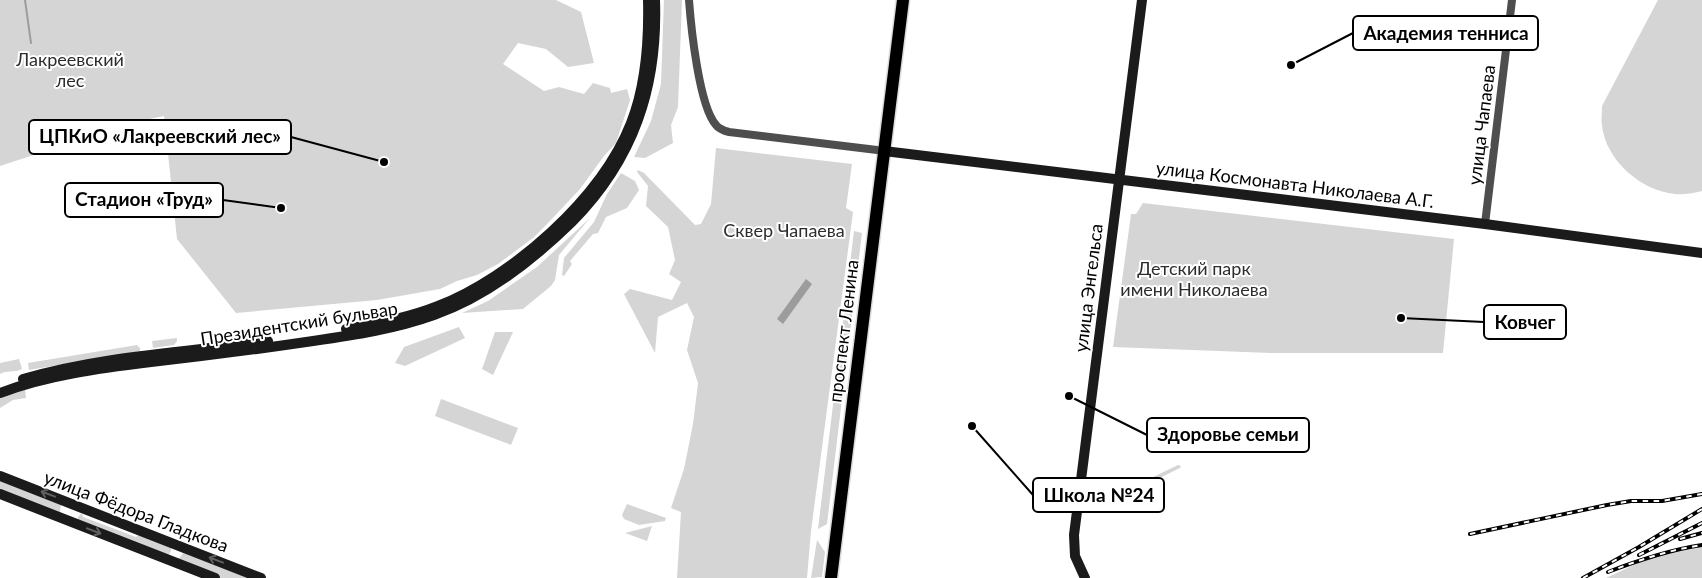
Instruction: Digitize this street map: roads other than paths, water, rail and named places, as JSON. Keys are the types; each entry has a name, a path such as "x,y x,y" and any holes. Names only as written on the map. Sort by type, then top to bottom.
{"main road":[{"name":"Президентский бульвар","path":"0,393 68,375 253,346 390,321 425,311 461,296 487,281 551,232 570,214 603,173 631,123 643,76 648,37 648,0"},
{"name":"Президентский бульвар","path":"0,387 44,373 104,362 366,333 403,325 435,315 482,293 532,258 586,207 616,165 638,124 647,95 655,33 655,0"},
{"name":"проспект Ленина","path":"831,578 881,150 896,0"},
{"name":"проспект Ленина","path":"824,578 903,0"},
{"name":"улица Энгельса","path":"1085,578 1075,556 1074,535 1142,0"},
{"name":"улица Космонавта Николаева А.Г.","path":"881,150 1485,224 1702,253"},
{"name":"улица Фёдора Гладкова","path":"0,476 261,578"},
{"name":"улица Фёдора Гладкова","path":"0,494 216,578"},
{"path":"65,519 71,503"},
{"path":"172,561 178,545"}],"street":[{"name":"улица Космонавта Николаева А.Г.","path":"690,0 697,66 705,101 716,126 729,132 881,150"},
{"name":"улица Чапаева","path":"1485,224 1512,0"}],"waterway":[{"path":"25,0 31,43"}],"railway":[{"path":"1470,534 1607,505 1631,501 1662,501 1702,494"},
{"path":"1583,578 1702,509"},
{"path":"1639,555 1702,523"},
{"path":"1680,539 1702,533"},
{"path":"1608,572 1654,556 1702,545"}],"place":[{"name":"Академия тенниса","path":"1291,65"},
{"name":"ЦПКиО «Лакреевский лес»","path":"384,162"},
{"name":"Стадион «Труд»","path":"281,208"},
{"name":"Ковчег","path":"1401,318"},
{"name":"Здоровье семьи","path":"1069,396"},
{"name":"Школа №24","path":"972,426"}],"park label":[{"name":"Лакреевский лес","path":"70,70"},
{"name":"Сквер Чапаева","path":"784,231"},
{"name":"Детский парк имени Николаева","path":"1194,279"}]}
